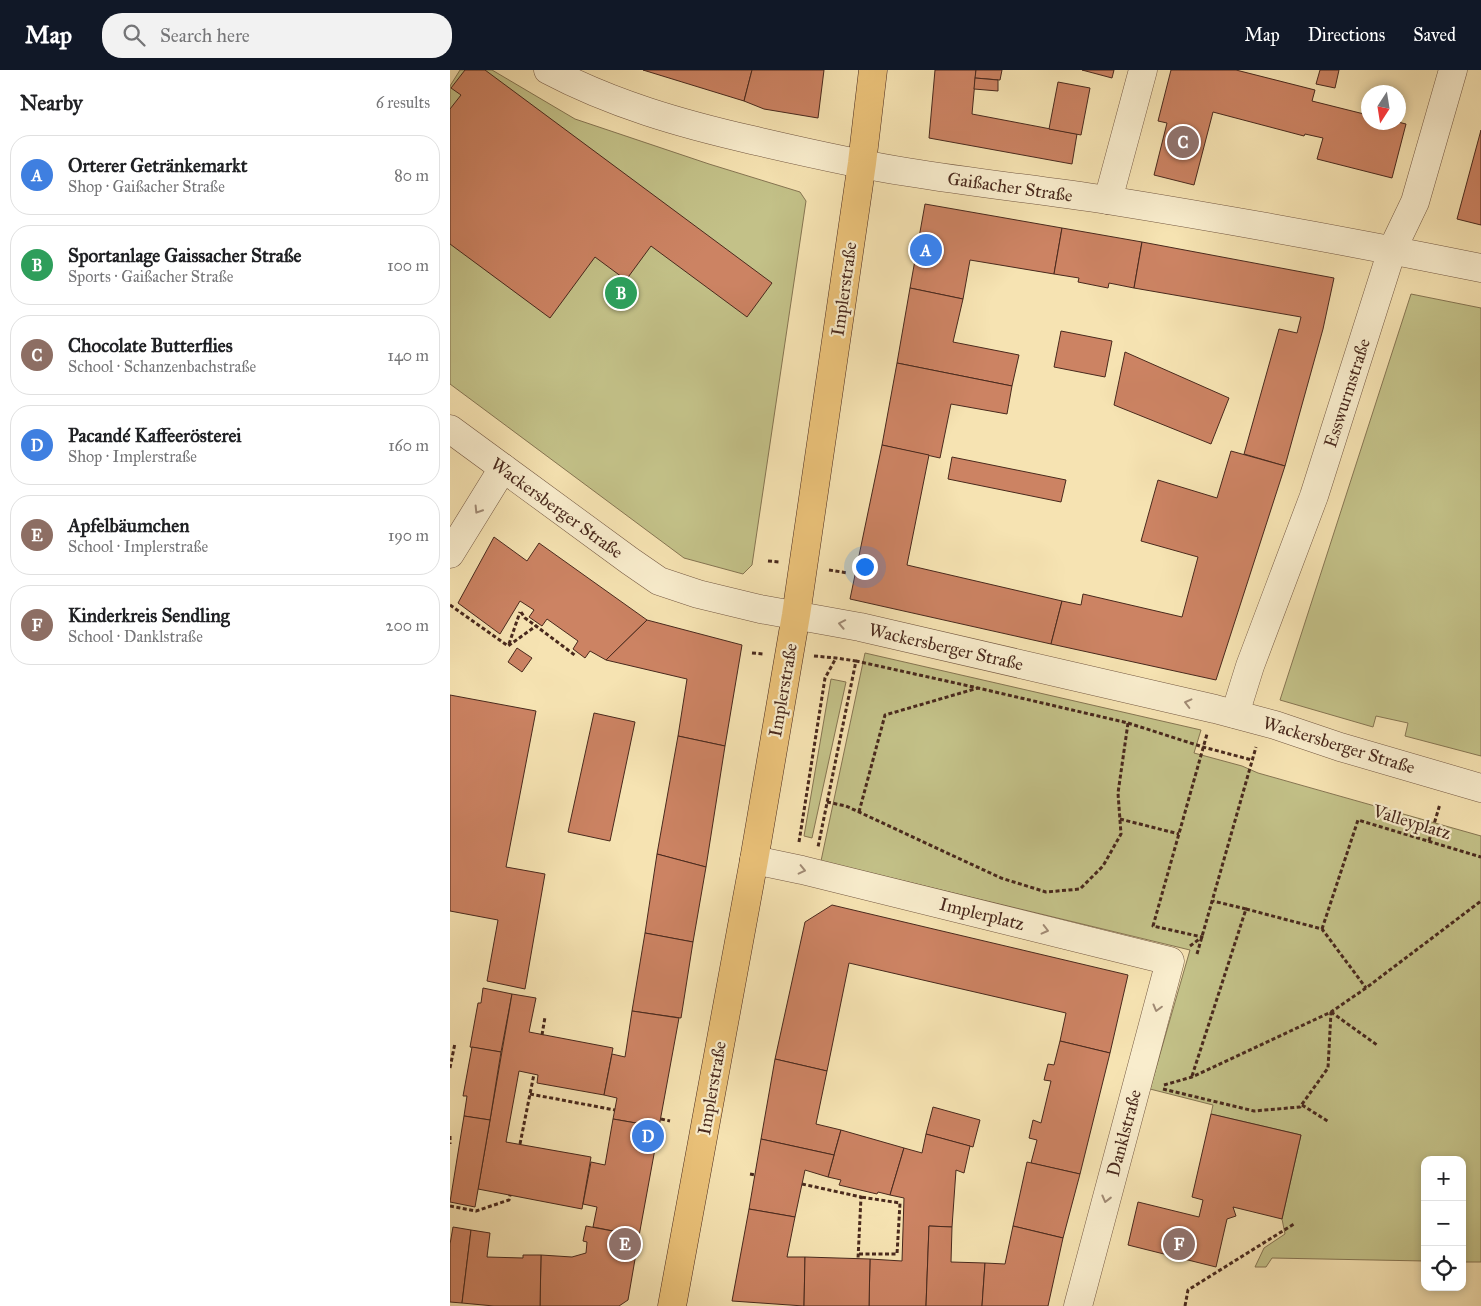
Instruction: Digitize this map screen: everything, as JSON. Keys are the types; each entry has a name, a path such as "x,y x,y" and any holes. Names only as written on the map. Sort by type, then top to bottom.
{"main road":[{"name":"Implerstraße","path":"672,1306 754,860 796,615 862,163 873,70"}],"street":[{"name":"Gaißacher Straße","path":"548,70 579,86 665,117 784,148 906,172 1108,200 1392,250 1481,268"},
{"path":"1108,200 1143,70"},
{"name":"Esswurmstraße","path":"1225,712 1250,666 1314,496 1392,250 1415,202 1453,70"},
{"name":"Wackersberger Straße","path":"450,429 659,581 698,594 870,629 1225,712 1481,788"},
{"path":"450,554 504,468"},
{"name":"Implerplatz","path":"754,860 1183,959"},
{"name":"Danklstraße","path":"1078,1306 1183,959"}],"path":[{"path":"450,605 508,646"},
{"path":"508,646 520,612 525,618 576,656"},
{"path":"508,646 536,626"},
{"path":"802,870 799,846 825,678 836,658 978,688 1128,723 1203,747 1252,760"},
{"path":"802,870 817,850 856,661"},
{"path":"859,812 885,715 978,688"},
{"path":"1202,937 1153,926 1203,747 1225,712"},
{"path":"1183,959 1202,937 1263,722"},
{"path":"827,802 846,806 1001,878 1046,892 1080,889 1103,866 1121,834 1118,792 1128,723"},
{"path":"1120,819 1179,834"},
{"name":"Valleyplatz","path":"1322,929 1358,820 1481,857"},
{"path":"1429,842 1434,824"},
{"path":"1213,901 1322,929 1366,988"},
{"path":"1331,1012 1328,1068 1300,1107 1254,1111 1158,1087 1192,1077 1331,1012 1366,988 1481,901"},
{"path":"1192,1077 1246,909"},
{"path":"1183,959 1202,937"},
{"path":"1331,1012 1378,1045"},
{"path":"542,1034 545,1017"},
{"path":"450,1068 455,1043"},
{"path":"520,1144 534,1074"},
{"path":"530,1094 615,1110"},
{"path":"1302,1106 1329,1122"},
{"path":"661,1119 670,1120"},
{"path":"450,1136 450,1144"},
{"path":"750,1174 755,1175"},
{"path":"802,1184 900,1204 897,1254 859,1254"},
{"path":"450,1206 476,1211 509,1200 510,1195"},
{"path":"858,1259 861,1196"},
{"path":"1186,1306 1188,1290 1294,1224"}],"shaded area":[{"path":"460,70 492,70 575,119 800,192 806,201 752,565 743,574 684,558 450,384 450,86"},
{"path":"1411,294 1481,308 1481,756 1405,736 1408,723 1376,716 1373,727 1280,700"},
{"path":"865,653 1201,730 1194,753 1481,836 1481,1262 1466,1262 1466,1156 1421,1156 1421,1261 1272,1258 1266,1267 1255,1267 1264,1248 1285,1234 1282,1219 1301,1135 1211,1114 1213,1105 1150,1089 1190,950 821,861"},
{"path":"831,679 846,682 812,838 804,836"}],"building":[{"path":"465,70 485,70 772,283 747,317 651,246 626,280 595,257 550,318 450,244 450,109 461,95 451,88"},
{"path":"643,70 752,70 744,101"},
{"path":"752,70 824,70 818,118 764,109 744,101"},
{"path":"935,70 976,70 972,114 1077,134 1072,164 929,138"},
{"path":"976,70 1002,70 1000,80 975,78"},
{"path":"1082,70 1114,70 1112,78"},
{"path":"1171,70 1236,70 1315,90 1312,101 1361,113 1361,130 1404,130 1392,178 1317,159 1323,138 1305,134 1304,136 1213,112 1194,185 1154,175 1167,123 1158,121"},
{"path":"1320,70 1339,70 1335,88 1316,84"},
{"path":"975,78 998,80 998,91 974,89"},
{"path":"1058,82 1090,88 1081,135 1049,129"},
{"path":"1481,130 1481,225 1457,219"},
{"path":"925,204 1062,228 1054,274 970,260 963,299 910,288"},
{"path":"1062,228 1142,242 1134,288 1109,283 1108,288 1078,282 1079,278 1054,274"},
{"path":"1142,242 1334,278 1323,329 1285,466 1244,454 1279,329 1297,333 1301,317 1134,288"},
{"path":"910,288 963,299 953,342 1019,355 1012,386 897,363"},
{"path":"1061,331 1112,341 1105,377 1054,367"},
{"path":"1125,352 1229,398 1211,444 1114,405"},
{"path":"897,363 1012,386 1007,414 951,404 940,458 882,445"},
{"path":"882,445 929,455 907,565 1062,601 1051,644 850,599"},
{"path":"1231,451 1285,466 1216,680 1051,644 1062,601 1081,605 1083,594 1182,617 1198,557 1141,541 1158,480 1217,498"},
{"path":"952,457 1066,480 1061,502 948,479"},
{"path":"494,537 527,561 539,543 647,620 606,660 590,651 585,658 573,649 578,641 547,619 542,626 529,617 534,610 520,601 500,634 458,603"},
{"path":"647,620 742,645 725,746 678,736 687,679 606,660"},
{"path":"517,648 532,658 522,672 508,662"},
{"path":"450,695 536,711 506,867 545,874 525,989 487,981 498,920 450,911"},
{"path":"594,713 635,722 610,841 568,832"},
{"path":"678,736 725,746 706,867 657,854"},
{"path":"657,854 706,867 693,942 645,933"},
{"path":"832,905 1128,975 1110,1053 1060,1041 1066,1013 849,963 827,1071 775,1059 805,922"},
{"path":"645,933 693,942 681,1018 632,1011"},
{"path":"483,988 512,994 501,1052 470,1047 478,1003 481,1003"},
{"path":"512,994 536,998 529,1032 613,1048 604,1095 537,1083 538,1075 519,1071 506,1142 591,1157 582,1209 478,1189"},
{"path":"632,1011 679,1018 659,1127 613,1119 617,1098 604,1095 612,1054 625,1057"},
{"path":"1060,1041 1110,1053 1080,1174 1031,1163 1037,1140 1029,1138 1033,1120 1041,1123 1051,1081 1044,1080 1048,1064 1054,1065"},
{"path":"472,1047 501,1052 490,1120 464,1116 467,1096 463,1096"},
{"path":"775,1059 827,1071 816,1124 841,1130 834,1155 761,1139"},
{"path":"933,1107 980,1120 973,1147 926,1134"},
{"path":"1211,1114 1301,1135 1282,1219 1233,1207 1236,1216 1227,1219 1216,1267 1128,1245 1138,1202 1199,1217 1203,1200 1192,1197"},
{"path":"464,1116 490,1120 475,1207 450,1202"},
{"path":"613,1119 659,1127 639,1236 593,1227 597,1207 583,1204 591,1162 605,1165"},
{"path":"841,1130 904,1148 890,1195 878,1192 877,1194 839,1185 841,1180 828,1177"},
{"path":"926,1134 970,1146 964,1173 956,1170 952,1227 929,1226 926,1306 869,1306 870,1259 902,1261 904,1198 890,1195 904,1148 922,1153"},
{"path":"761,1139 834,1155 828,1177 805,1170 795,1217 749,1209"},
{"path":"1027,1162 1080,1174 1063,1238 1013,1226"},
{"path":"749,1209 795,1217 787,1257 805,1257 804,1306 732,1301"},
{"path":"586,1226 639,1236 628,1300 619,1306 540,1306 541,1255 572,1257 586,1253 587,1242 583,1241"},
{"path":"929,1226 952,1227 951,1262 985,1263 982,1306 926,1306"},
{"path":"1013,1226 1063,1238 1048,1306 982,1306 985,1263 1005,1264"},
{"path":"453,1227 471,1230 462,1303 450,1302 450,1244"},
{"path":"471,1230 490,1233 487,1257 523,1258 523,1255 541,1255 540,1306 494,1306 462,1303"},
{"path":"805,1257 870,1259 869,1306 804,1306"}],"place":[{"name":"Chocolate Butterflies","path":"1183,142"},
{"name":"Orterer Getränkemarkt","path":"926,250"},
{"name":"Sportanlage Gaissacher Straße","path":"621,293"},
{"name":"Pacandé Kaffeerösterei","path":"648,1136"},
{"name":"Apfelbäumchen","path":"625,1244"},
{"name":"Kinderkreis Sendling","path":"1179,1244"}]}
